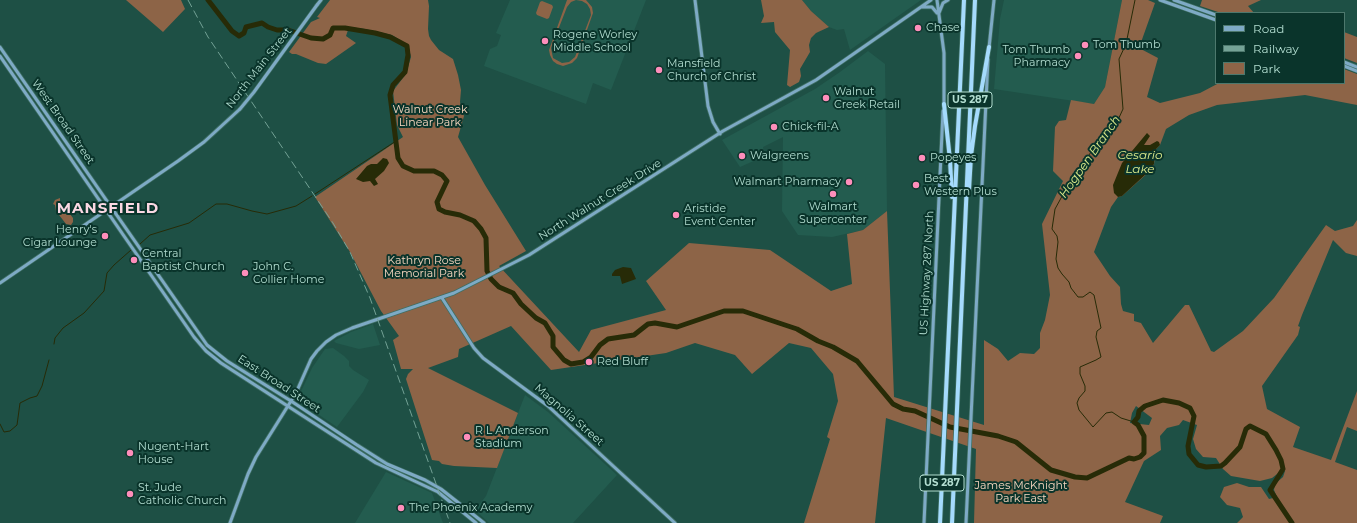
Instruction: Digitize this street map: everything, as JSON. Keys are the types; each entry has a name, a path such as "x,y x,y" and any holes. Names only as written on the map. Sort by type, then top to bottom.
{"highway":[{"name":"US 287","path":"940,523 964,0"},
{"name":"US 287","path":"952,523 976,0"},
{"path":"966,200 969,192 971,156 989,47"},
{"path":"944,104 952,197 954,202"}],"main road":[{"name":"North Main Street","path":"0,283 204,142 240,109 321,0"},
{"path":"695,0 708,106 713,122 720,134"},
{"name":"North Walnut Creek Drive","path":"230,523 248,474 256,457 299,388 311,359 332,337 352,328 442,298 500,270 546,245 720,134 821,77 931,0"},
{"name":"US Highway 287 North","path":"924,523 944,104 944,53 937,0"},
{"path":"938,15 941,6 948,0"},
{"path":"966,523 989,47 994,0"},
{"path":"1160,0 1215,20"},
{"path":"1174,0 1215,14"},
{"path":"920,7 932,7 938,15"},
{"name":"West Broad Street","path":"0,47 111,207"},
{"name":"West Broad Street","path":"0,56 106,210"},
{"path":"1345,62 1357,67"},
{"path":"1345,66 1357,71"},
{"path":"17,80 21,78"},
{"path":"42,116 46,113"},
{"path":"84,177 87,174"},
{"name":"East Broad Street","path":"111,207 207,345 227,361 387,464 442,489 484,523"},
{"name":"East Broad Street","path":"106,210 194,336 206,351 219,362 376,463 438,492 476,523"},
{"path":"128,240 131,237"},
{"path":"139,256 143,254"},
{"name":"Magnolia Street","path":"442,298 479,353 492,365 548,406 675,523"},
{"path":"326,430 328,426"},
{"path":"424,485 425,480"},
{"path":"453,503 456,499"},
{"path":"466,515 470,511"}],"shaded area":[{"path":"510,0 646,0 611,90 593,83 586,104 484,66 490,49 497,46 501,35 496,33"},
{"path":"802,0 921,0 850,50 844,29 837,30 829,27 811,11"},
{"path":"1004,0 1122,0 1105,87 1094,104 994,89 1000,19"},
{"path":"868,51 885,64 887,211 863,230 832,237 798,235 782,211 783,137 763,147 765,156 740,167 722,140 815,89"},
{"path":"373,324 380,345 359,349 336,343 334,341 351,332"},
{"path":"333,348 349,361 349,366 353,370 369,380 363,392 337,427 297,400 312,368 325,349"},
{"path":"525,395 548,412 617,475 573,523 489,523 475,510 486,496"},
{"name":"The Phoenix Academy","path":"386,472 432,493 443,523 355,523"}],"green space":[{"path":"126,0 181,0 185,9 163,32"},
{"path":"330,0 428,0 429,36 439,50 453,59 458,75 461,90 460,102 464,116 458,137 485,185 526,251 499,266 579,352 591,330 666,310 646,281 689,243 770,250 831,291 852,284 847,234 863,230 887,211 894,397 984,425 984,340 998,349 1008,361 1020,353 1034,354 1040,348 1040,333 1045,320 1050,295 1042,224 1063,181 1053,171 1055,127 1059,121 1066,120 1071,100 1094,104 1105,87 1122,0 1148,0 1155,3 1139,48 1158,58 1147,97 1160,103 1200,93 1217,84 1345,84 1345,69 1357,74 1357,105 1305,95 1217,105 1189,115 1166,129 1160,145 1156,149 1154,164 1150,171 1122,196 1118,197 1111,207 1094,252 1110,276 1120,287 1123,311 1134,314 1134,321 1141,323 1153,343 1185,305 1189,305 1211,351 1214,352 1243,331 1274,298 1326,225 1335,231 1353,226 1357,220 1357,256 1346,253 1333,240 1302,315 1298,326 1300,327 1298,335 1262,386 1267,409 1300,427 1293,447 1331,460 1357,391 1357,431 1347,427 1335,462 1357,470 1357,523 1237,523 1243,517 1240,508 1227,505 1220,497 1224,487 1237,483 1249,487 1261,487 1269,499 1277,497 1274,490 1275,484 1283,477 1285,471 1281,471 1272,478 1260,481 1231,476 1223,469 1216,458 1203,457 1196,449 1193,439 1197,425 1183,420 1179,425 1167,428 1160,436 1161,450 1144,461 1125,502 1163,516 1160,523 974,523 976,449 886,418 875,523 804,523 830,439 827,437 838,401 833,374 811,348 789,343 752,374 735,355 695,343 666,353 551,370 511,326 459,349 458,357 428,368 518,413 497,468 454,466 442,464 439,461 432,460 406,379 408,374 413,369 401,369 393,340 399,336 381,311 350,252 315,197 403,137 397,125 393,91 406,74 411,57 408,45 392,35 349,27 346,36 356,43 326,64 318,63 289,52 311,22 320,18 317,17","holes":["1136,406 1152,418 1149,425 1130,423 1132,413"]},
{"path":"567,0 576,0 586,0 592,7 593,13 577,58 572,63 563,66 553,61 549,50","holes":["576,0 587,4 591,15 575,57 569,62 562,63 553,58 551,48 567,7 571,2"]},
{"path":"761,0 802,0 811,11 829,27 816,33 811,38 809,45 810,52 800,69 801,76 799,82 790,87 787,85 790,50 775,32 774,22 761,23 764,16"},
{"path":"1202,0 1261,0 1248,6 1253,12 1218,12 1200,6"},
{"path":"542,1 552,5 553,7 549,18 547,19 537,15 536,13 540,2"},
{"path":"1345,32 1357,37 1357,63 1345,58"},
{"path":"60,198 60,201 73,218 71,225 66,224 56,211 55,205 53,204 55,200"}],"water":[{"name":"Cesario Lake","path":"1147,133 1150,136 1144,145 1150,145 1157,141 1160,145 1156,149 1154,164 1146,174 1122,196 1118,197 1114,193 1113,185 1122,163"},
{"path":"383,158 387,159 389,163 384,171 375,179 378,184 374,186 370,181 363,182 356,179 367,166 377,164"},
{"path":"623,267 631,268 636,279 622,284 620,276 612,276 615,270"}],"waterway":[{"path":"208,0 232,31 239,36 244,33 246,27 262,23 277,30 288,30 311,38 323,39 330,35 333,28 345,28 390,37 407,46 408,55 405,72 393,85 390,95 398,158 403,166 414,171 434,171 442,175 447,181 437,202 439,209 474,221 481,229 486,238 487,271 491,279 499,287 513,293 521,304 536,318 545,323 553,336 553,347 564,360 571,364 583,362 591,357 600,345 608,339 634,335 648,324 655,323 677,327 724,311 743,311 797,329 857,361 893,404 903,409 915,411 950,427 998,436 1016,442 1051,470 1075,477 1087,478 1129,458 1134,459 1140,457 1144,453 1144,436 1138,425 1134,422 1138,417 1139,411 1145,406 1163,400 1179,403 1190,408 1194,416 1188,446 1189,454 1198,465 1206,467 1221,466 1240,447 1246,429 1250,426 1266,434 1281,460 1283,469 1270,490 1292,523"},
{"name":"Hogpen Branch","path":"1134,422 1121,418 1112,412 1106,413 1093,427 1079,410 1077,403 1085,391 1085,386 1080,374 1080,367 1101,357 1096,337 1097,331 1101,328 1094,295 1090,292 1083,297 1078,297 1058,268 1056,259 1058,242 1057,236 1052,229 1055,209 1066,189 1091,152 1107,136 1117,122 1123,109 1119,59 1126,44 1135,0"},
{"path":"315,194 396,141"},
{"path":"140,244 150,235 189,223 216,204 227,204 267,214 296,206 312,196"},
{"path":"54,344 55,338 63,328 84,313 104,291 107,273 131,250"},
{"path":"0,424 4,432 10,431 17,425 20,403 37,396 42,386 49,360"}],"railway":[{"path":"188,0 208,37 333,223 350,252 370,298 450,523"}],"place":[{"name":"Chase","path":"918,28"},
{"name":"Rogene Worley Middle School","path":"545,41"},
{"name":"Tom Thumb","path":"1085,45"},
{"name":"Tom Thumb Pharmacy","path":"1078,56"},
{"name":"Mansfield Church of Christ","path":"659,70"},
{"name":"Walnut Creek Retail","path":"826,98"},
{"name":"Chick-fil-A","path":"774,127"},
{"name":"Walgreens","path":"742,156"},
{"name":"Popeyes","path":"922,158"},
{"name":"Walmart Pharmacy","path":"849,182"},
{"name":"Best Western Plus","path":"916,185"},
{"name":"Walmart Supercenter","path":"833,194"},
{"name":"Aristide Event Center","path":"676,215"},
{"name":"Henry's Cigar Lounge","path":"105,236"},
{"name":"Central Baptist Church","path":"134,260"},
{"name":"John C. Collier Home","path":"245,273"},
{"name":"Red Bluff","path":"589,362"},
{"name":"R L Anderson Stadium","path":"467,437"},
{"name":"Nugent-Hart House","path":"130,453"},
{"name":"St. Jude Catholic Church","path":"130,494"},
{"name":"The Phoenix Academy","path":"401,508"}],"district":[{"name":"MANSFIELD","path":"108,209"}],"park label":[{"name":"Walnut Creek Linear Park","path":"430,116"},
{"name":"Kathryn Rose Memorial Park","path":"424,267"},
{"name":"James McKnight Park East","path":"1021,492"}]}
